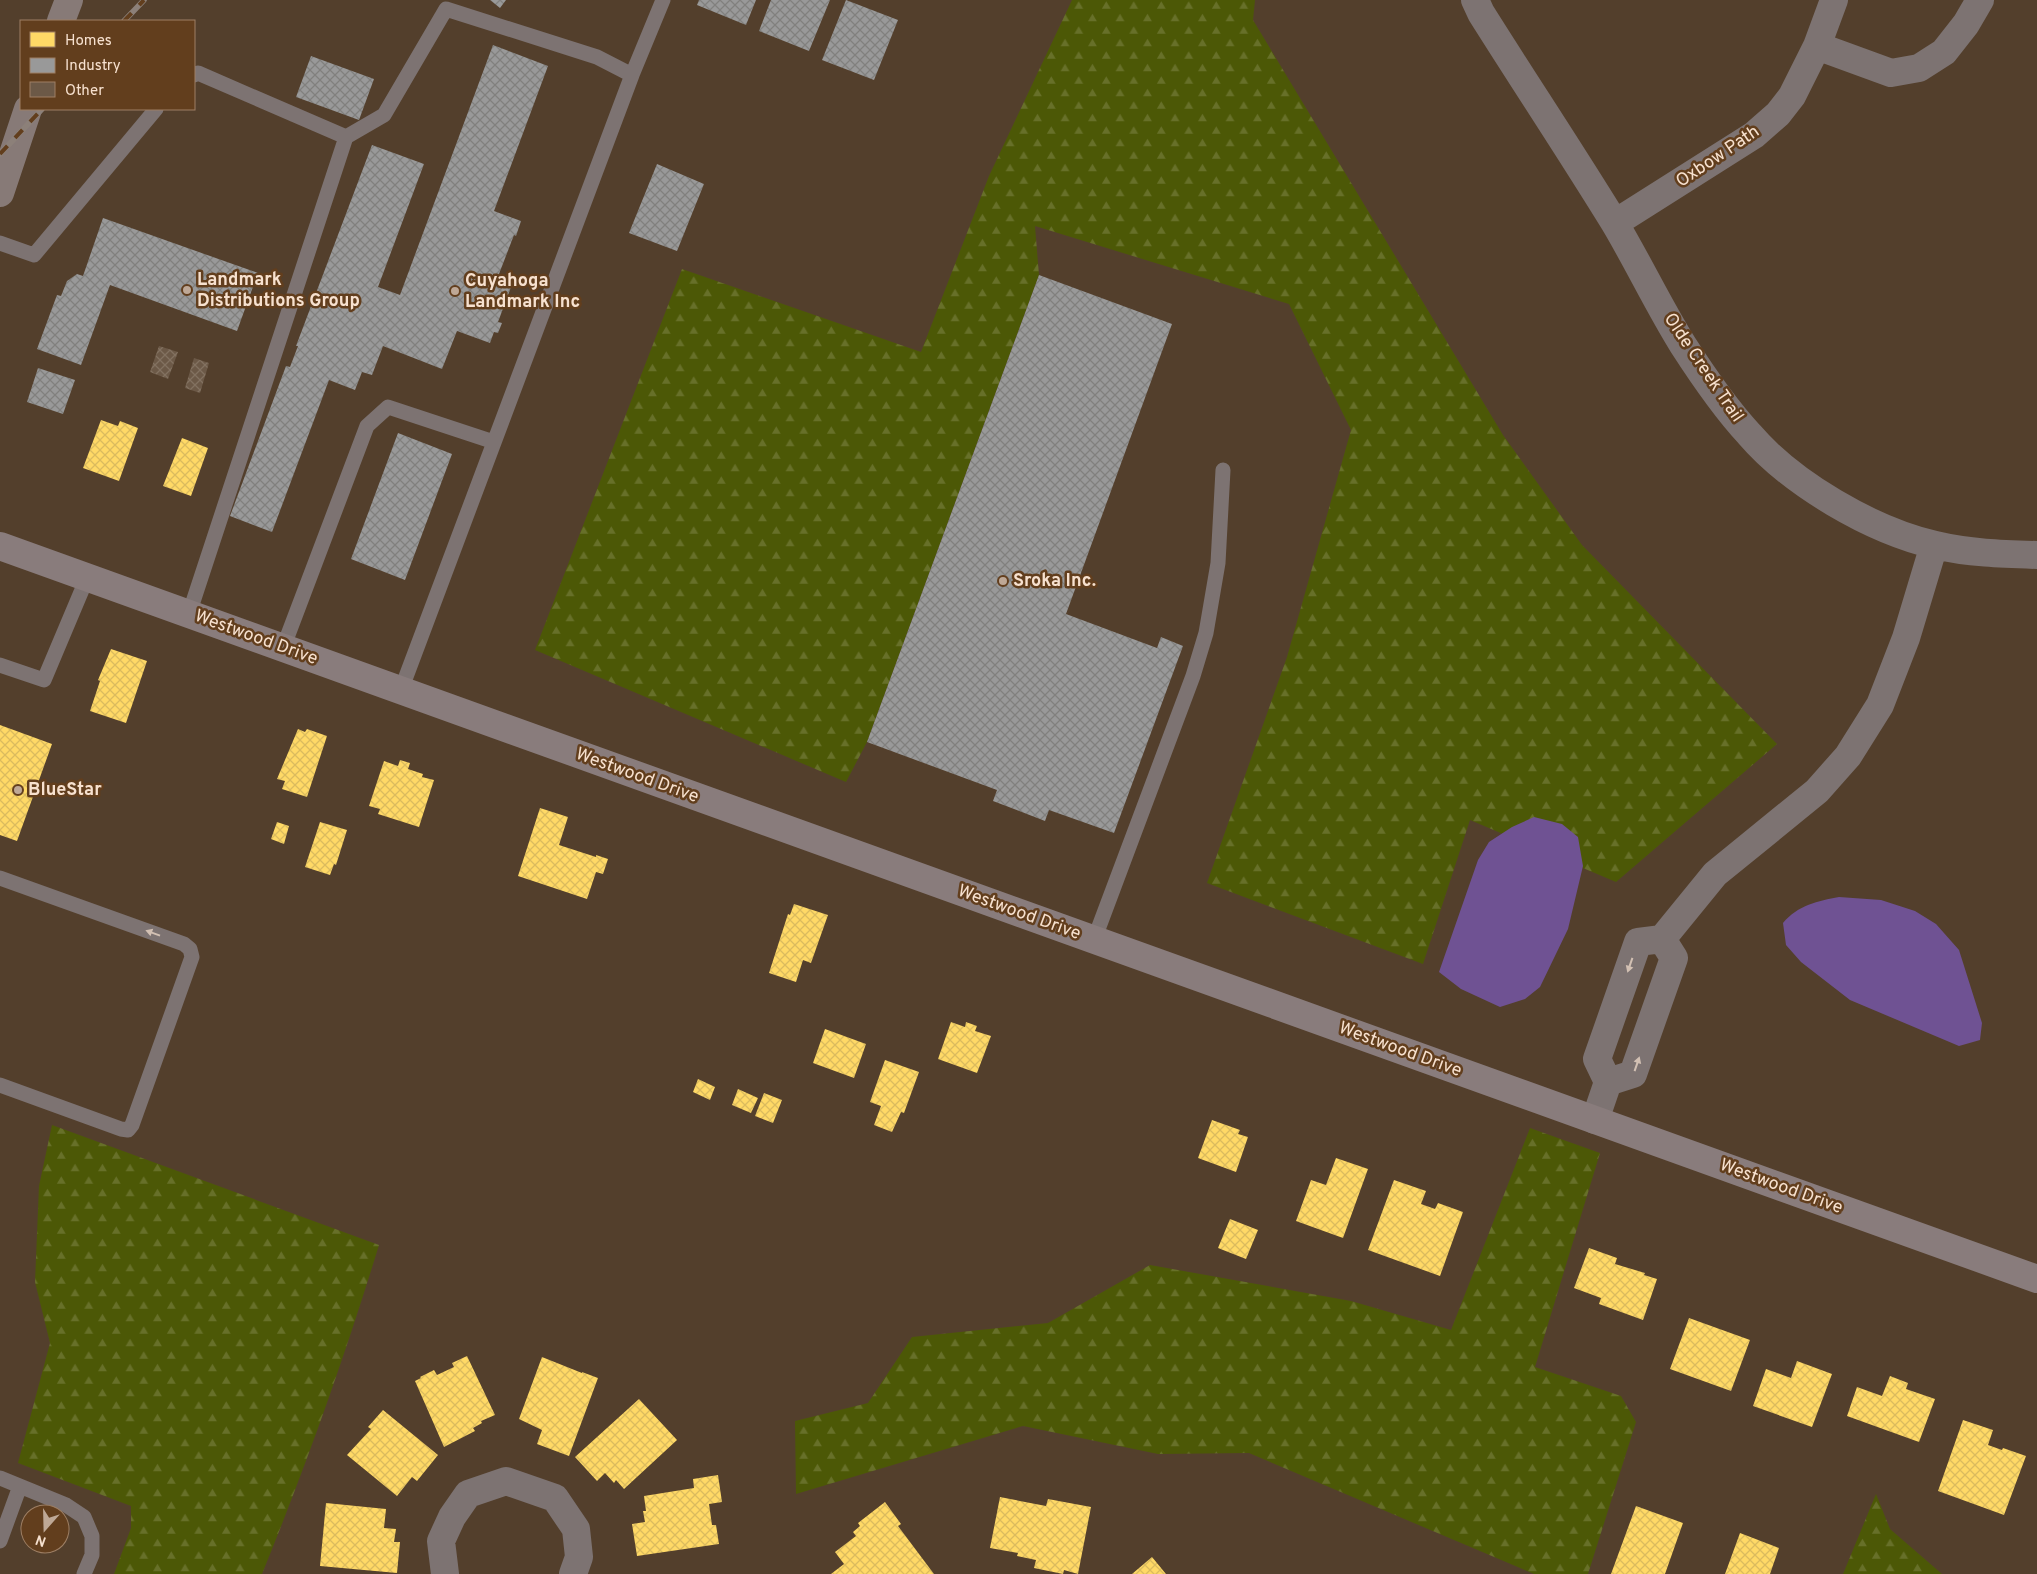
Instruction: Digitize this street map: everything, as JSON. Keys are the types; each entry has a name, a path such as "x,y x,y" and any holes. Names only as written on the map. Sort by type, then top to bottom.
{"main road":[{"path":"61,20 69,0"},
{"path":"0,193 28,110"}],"street":[{"name":"Olde Creek Trail","path":"1475,0 1481,13 1615,223 1682,344 1710,384 1750,435 1796,478 1847,511 1896,532 1934,545 1985,554 2037,555"},
{"name":"Oxbow Path","path":"1615,223 1754,136 1778,114 1792,96 1817,46 1834,0"},
{"path":"1817,46 1891,73 1919,68 1944,52 1966,24 1980,0"},
{"path":"1595,1120 1608,1082 1597,1059 1638,942 1662,939 1715,874 1817,791 1848,756 1880,705 1906,638 1934,545"},
{"name":"Westwood Drive","path":"0,546 2037,1279"},
{"path":"1608,1082 1633,1074 1674,958 1662,939"},
{"path":"445,1574 441,1541 452,1517 468,1494 506,1481 554,1498 576,1529 578,1557 573,1574"}],"lane":[{"path":"400,690 632,75 663,0"},
{"path":"189,614 346,137 384,116 446,9 596,57 632,75"},
{"path":"195,74 198,73 346,137"},
{"path":"0,243 34,255 155,110"},
{"path":"283,648 367,426 388,408 494,442"},
{"path":"1094,940 1194,676 1206,633 1218,563 1223,470"},
{"path":"0,665 44,680 88,578"},
{"path":"0,878 184,944 190,948 192,957 132,1125 128,1130 121,1130 0,1085"},
{"path":"0,1478 66,1505 84,1517 92,1536 92,1554 84,1574"},
{"path":"0,1541 20,1486"}],"green space":[{"path":"1072,0 1255,0 1253,20 1503,435 1582,545 1777,744 1616,882 1470,820 1423,964 1207,883 1287,657 1351,430 1289,304 1035,226 1039,275 867,742 846,782 535,650 682,269 921,352 989,176"},
{"path":"52,1125 379,1245 324,1411 262,1574 114,1574 131,1528 131,1506 18,1463 50,1343 35,1282 39,1186"},
{"path":"1530,1128 1600,1153 1535,1367 1621,1396 1636,1422 1588,1574 1534,1574 1249,1453 1158,1454 1023,1426 796,1494 795,1421 868,1403 912,1337 1048,1323 1150,1265 1351,1301 1451,1330"},
{"path":"1876,1494 1890,1529 1942,1574 1843,1574"}],"shaded area":[{"path":"1534,817 1562,824 1578,837 1583,866 1568,929 1540,987 1525,999 1500,1007 1461,989 1439,972 1478,860 1489,842 1512,827"},
{"path":"1839,897 1881,900 1915,911 1936,924 1959,950 1982,1023 1980,1040 1959,1046 1850,1000 1801,962 1786,945 1783,923 1802,908 1816,902"}],"building: Homes":[{"path":"101,420 118,426 120,421 138,428 119,481 83,468"},
{"path":"182,438 208,448 191,496 163,486"},
{"path":"111,649 147,661 126,723 90,711 100,681 98,680"},
{"name":"BlueStar","path":"0,725 52,744 17,841 0,835"},
{"path":"298,729 305,732 307,729 327,736 307,797 282,789 285,781 277,779"},
{"path":"400,760 410,763 408,769 423,774 422,777 434,780 419,827 378,814 380,809 369,806 384,761 398,766"},
{"path":"540,808 568,817 559,845 608,859 603,874 596,872 587,899 518,876"},
{"path":"277,822 289,826 284,844 271,839"},
{"path":"320,822 347,830 336,865 334,864 330,875 305,867"},
{"path":"794,904 828,915 811,963 803,960 796,982 769,973 788,914 790,915"},
{"path":"951,1022 965,1027 966,1022 977,1026 975,1031 991,1036 977,1073 938,1059"},
{"path":"825,1029 866,1044 854,1078 813,1063"},
{"path":"885,1060 919,1072 904,1113 901,1112 892,1132 874,1125 881,1106 870,1102"},
{"path":"698,1079 715,1087 710,1100 693,1092"},
{"path":"738,1089 758,1098 751,1113 732,1105"},
{"path":"764,1093 782,1100 773,1123 755,1116"},
{"path":"1212,1120 1240,1130 1238,1134 1248,1137 1236,1172 1198,1158"},
{"path":"1336,1158 1368,1169 1343,1238 1296,1221 1311,1180 1326,1185"},
{"path":"1394,1180 1426,1191 1421,1204 1435,1209 1438,1203 1463,1212 1440,1276 1368,1250"},
{"path":"1230,1219 1258,1230 1246,1259 1218,1248"},
{"path":"1589,1248 1617,1258 1615,1264 1645,1273 1644,1275 1657,1279 1643,1320 1599,1304 1601,1298 1574,1288"},
{"path":"1689,1318 1750,1340 1731,1391 1670,1369"},
{"path":"467,1356 495,1415 481,1421 482,1423 473,1428 475,1431 444,1447 415,1381 434,1370 437,1375 454,1367 452,1363"},
{"path":"542,1357 598,1378 569,1456 537,1444 542,1430 519,1419"},
{"path":"1797,1361 1832,1374 1812,1427 1753,1406 1766,1369 1791,1378"},
{"path":"1890,1376 1908,1383 1906,1389 1935,1399 1919,1442 1847,1416 1857,1387 1882,1396"},
{"path":"639,1399 677,1440 624,1489 616,1480 614,1483 605,1473 597,1481 575,1457"},
{"path":"383,1410 438,1455 417,1481 412,1477 397,1496 347,1455 371,1429 368,1427"},
{"path":"1963,1420 1993,1430 1988,1445 2026,1456 2004,1515 1938,1491"},
{"path":"718,1475 722,1502 709,1504 712,1525 716,1525 719,1544 637,1556 632,1524 645,1522 643,1511 646,1511 644,1496 694,1488 693,1479"},
{"path":"1000,1497 1046,1506 1048,1499 1091,1507 1078,1574 1064,1570 1063,1574 1034,1568 1036,1560 1017,1556 1018,1553 990,1548"},
{"path":"885,1502 901,1524 898,1526 934,1574 831,1574 844,1564 835,1552 856,1536 853,1532 860,1526 858,1523"},
{"path":"326,1503 386,1509 384,1528 396,1529 394,1542 400,1542 397,1573 320,1566"},
{"path":"1636,1506 1683,1523 1665,1574 1611,1574"},
{"path":"1740,1533 1779,1548 1770,1574 1725,1574"},
{"path":"1152,1557 1166,1574 1132,1574"}],"building: Industry":[{"path":"490,0 506,0 500,8"},
{"path":"699,0 756,0 746,25 697,5"},
{"path":"771,0 830,0 809,51 759,31"},
{"path":"846,0 898,20 874,80 822,60"},
{"name":"Cuyahoga Landmark Inc","path":"493,45 548,66 494,211 521,221 499,274 514,279 498,322 502,323 498,333 494,332 490,343 457,331 442,369 383,346 372,375 362,372 355,390 329,380 272,532 230,516 286,366 290,367 298,346 296,346 372,145 424,164 378,287 400,295"},
{"path":"311,56 374,79 359,120 296,97"},
{"path":"657,164 704,184 677,251 629,233"},
{"name":"Landmark Distributions Group","path":"103,218 258,273 237,331 110,285 81,365 37,349 57,295 61,296 67,281 77,274 83,276"},
{"name":"Sroka Inc.","path":"1039,275 1172,324 1066,614 1157,648 1161,637 1183,646 1114,833 1049,810 1045,821 993,801 997,790 867,742"},
{"path":"38,368 75,380 63,414 27,402"},
{"path":"398,433 452,454 405,580 351,559"}],"building: Other":[{"path":"159,346 178,352 168,379 150,372"},
{"path":"194,358 209,363 200,393 185,388"}],"railway":[{"path":"125,20 144,0"},
{"path":"0,154 41,110"}],"place":[{"name":"Landmark Distributions Group","path":"187,290"},
{"name":"Cuyahoga Landmark Inc","path":"455,291"},
{"name":"Sroka Inc.","path":"1003,581"},
{"name":"BlueStar","path":"18,790"}]}
